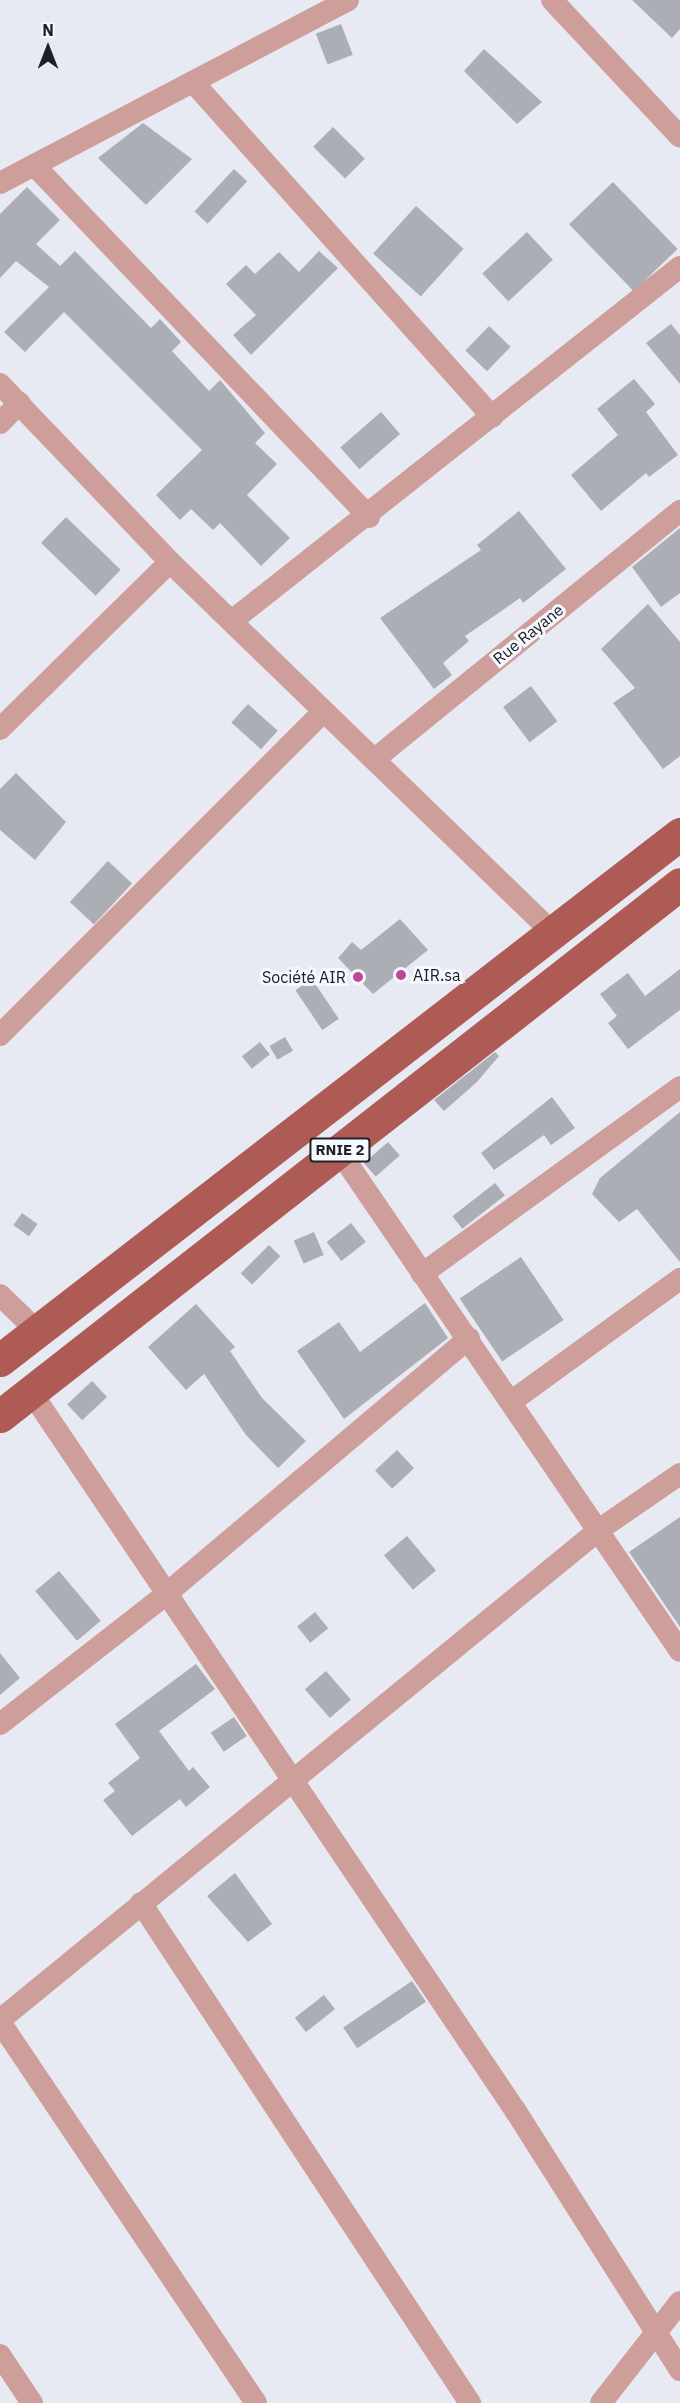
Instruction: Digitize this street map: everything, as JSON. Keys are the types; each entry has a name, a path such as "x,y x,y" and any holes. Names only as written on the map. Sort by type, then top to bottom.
{"main road":[{"name":"RNIE 2","path":"0,1360 313,1123 552,932 680,834"},
{"name":"RNIE 2","path":"0,1416 680,884"}],"street":[{"path":"0,183 348,0"},
{"path":"552,0 680,137"},
{"path":"193,82 492,417"},
{"path":"34,165 369,517"},
{"path":"233,620 369,517 680,267"},
{"path":"0,384 170,562 233,620 323,712 376,758 552,932"},
{"path":"0,423 19,403"},
{"name":"Rue Rayane","path":"376,758 680,511"},
{"path":"0,729 170,562"},
{"path":"0,1035 323,712"},
{"path":"423,1274 680,1087"},
{"path":"339,1151 600,1529 680,1651"},
{"path":"512,1401 680,1279"},
{"path":"1,1298 37,1331"},
{"path":"0,1724 165,1595 469,1338"},
{"path":"31,1392 165,1595 515,2110 655,2334 680,2370"},
{"path":"256,2403 0,2021 290,1779 600,1529 680,1474"},
{"path":"141,1903 470,2403"},
{"path":"601,2403 680,2302"},
{"path":"0,2355 32,2403"}],"building":[{"path":"632,0 680,0 680,29 672,38"},
{"path":"341,24 353,55 328,64 316,34"},
{"path":"484,49 542,102 517,124 464,71"},
{"path":"143,123 192,159 146,205 98,158"},
{"path":"333,127 365,159 345,179 313,147"},
{"path":"234,169 247,181 208,224 194,211"},
{"path":"613,182 678,249 634,291 569,224"},
{"path":"27,187 60,220 36,244 60,266 75,251 151,328 160,319 181,342 172,351 209,391 220,380 265,433 255,443 277,464 247,495 290,538 261,566 220,523 213,530 191,509 180,520 156,495 202,450 64,312 25,352 4,332 49,287 16,261 0,278 0,214"},
{"path":"416,206 464,249 421,296 373,254"},
{"path":"527,232 553,260 508,301 482,274"},
{"path":"319,251 338,268 251,355 233,335 256,315 226,284 246,265 255,274 279,252 299,272"},
{"path":"671,324 680,335 680,384 646,343"},
{"path":"489,326 511,347 487,371 465,350"},
{"path":"634,379 655,404 646,412 678,455 649,477 646,473 601,511 571,475 618,435 597,409"},
{"path":"381,412 400,434 359,469 340,447"},
{"path":"519,511 566,569 523,603 520,598 465,636 469,641 443,663 452,675 434,689 380,618 481,550 477,545"},
{"path":"66,517 121,570 96,596 41,543"},
{"path":"680,528 680,593 661,607 632,567"},
{"path":"648,604 680,642 680,756 663,769 613,703 635,688 601,649"},
{"path":"531,686 557,721 530,742 503,707"},
{"path":"248,704 278,731 261,749 231,723"},
{"path":"16,773 66,822 35,860 0,830 0,789"},
{"path":"108,861 132,884 94,924 70,902"},
{"path":"400,919 428,950 373,994 338,958 352,942 361,950"},
{"path":"680,969 680,1010 628,1049 608,1023 617,1016 600,994 628,973 645,996"},
{"path":"312,979 339,1019 322,1030 295,990"},
{"path":"285,1037 293,1051 277,1060 269,1046"},
{"path":"260,1042 270,1055 252,1069 242,1056"},
{"path":"495,1052 499,1056 477,1082 444,1111 434,1100"},
{"path":"552,1097 575,1128 551,1145 544,1135 494,1170 481,1153"},
{"path":"680,1112 680,1262 637,1209 619,1222 592,1194 600,1178"},
{"path":"388,1142 400,1156 376,1177 364,1163"},
{"path":"495,1183 505,1196 462,1229 452,1216"},
{"path":"22,1213 38,1224 29,1236 13,1225"},
{"path":"351,1223 366,1242 341,1261 327,1242"},
{"path":"314,1232 324,1255 304,1264 294,1241"},
{"path":"269,1245 280,1256 252,1285 241,1273"},
{"path":"521,1257 563,1320 502,1361 460,1298"},
{"path":"425,1303 448,1338 344,1419 297,1351 339,1322 360,1352"},
{"path":"196,1304 235,1347 230,1351 262,1398 306,1441 278,1468 246,1435 204,1374 186,1390 148,1347"},
{"path":"92,1381 107,1397 82,1420 67,1404"},
{"path":"397,1450 414,1468 392,1489 375,1470"},
{"path":"680,1517 680,1627 629,1552"},
{"path":"407,1536 436,1570 413,1590 384,1555"},
{"path":"59,1571 101,1621 77,1641 35,1591"},
{"path":"315,1612 328,1628 310,1643 297,1626"},
{"path":"0,1653 20,1678 0,1695"},
{"path":"196,1664 215,1689 159,1731 189,1771 193,1767 210,1787 186,1807 180,1799 132,1836 103,1800 115,1791 108,1783 140,1758 115,1724"},
{"path":"326,1671 351,1700 330,1718 305,1689"},
{"path":"234,1717 247,1736 224,1752 211,1733"},
{"path":"235,1873 272,1924 248,1942 207,1896"},
{"path":"412,1981 426,2002 357,2048 343,2027"},
{"path":"324,1995 335,2009 306,2032 295,2018"}],"place":[{"name":"AIR.sa","path":"401,975"},
{"name":"Société AIR","path":"358,977"}]}
